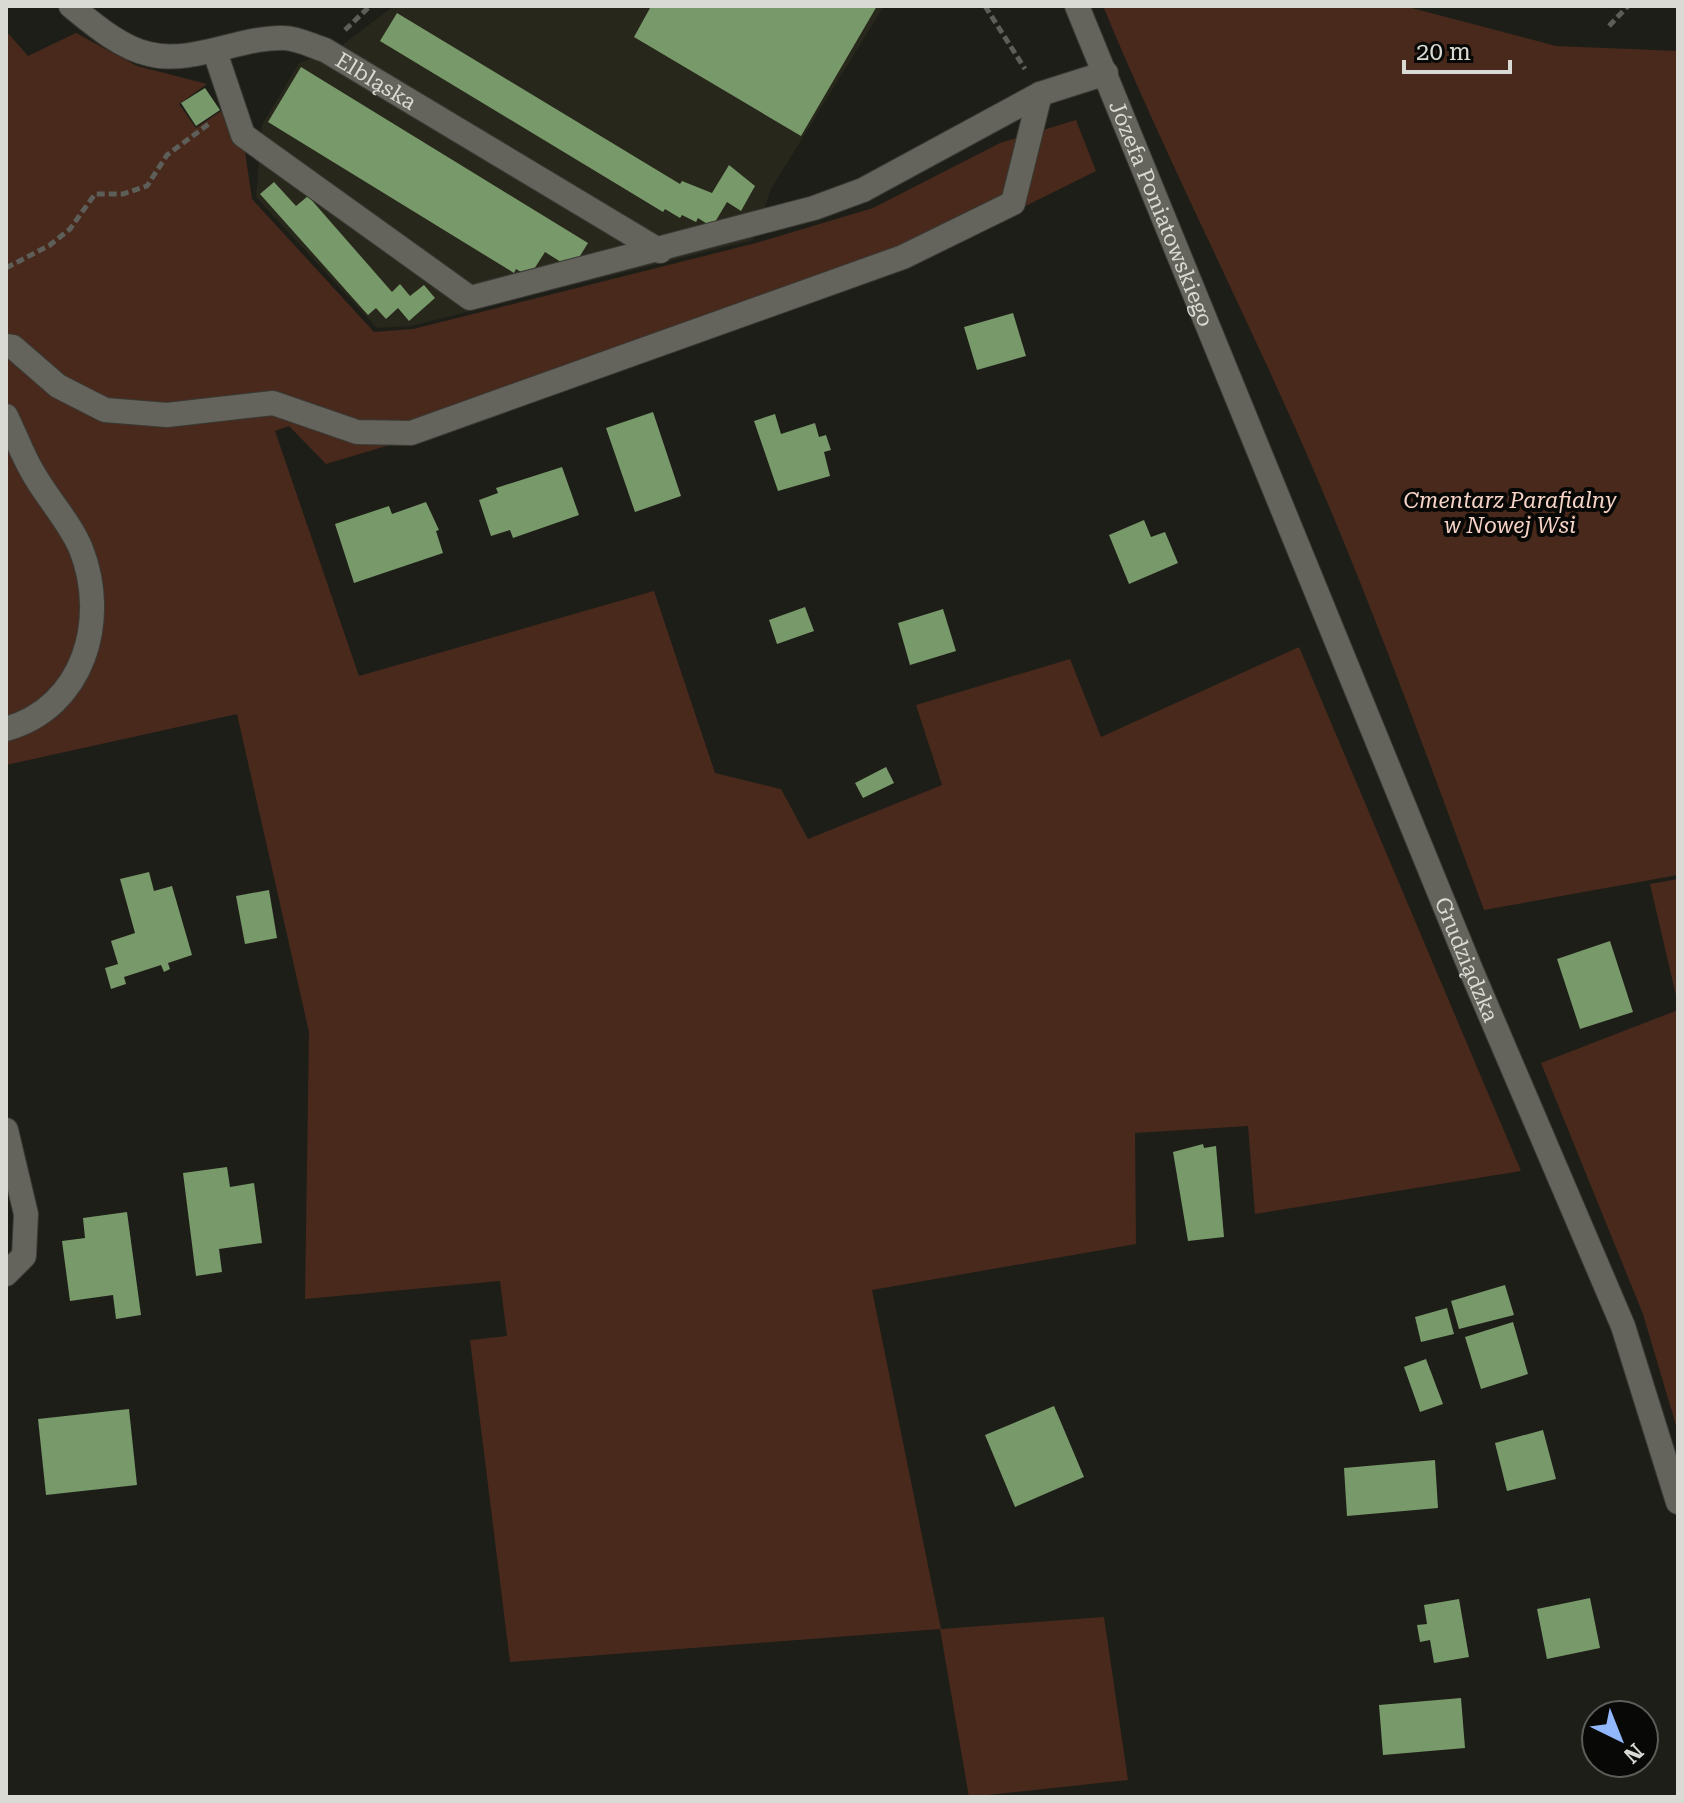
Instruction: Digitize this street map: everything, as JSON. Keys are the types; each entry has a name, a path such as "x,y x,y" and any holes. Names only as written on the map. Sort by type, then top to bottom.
{"street":[{"name":"Elbląska","path":"71,6 98,28 150,55 215,52 254,40 286,38 325,50 660,251"},
{"name":"Józefa Poniatowskiego","path":"1077,6 1247,421"},
{"path":"215,52 243,135 470,298 660,251 814,208 863,190 1040,94 1106,73"},
{"path":"6,346 13,347 58,386 105,410 167,415 273,403 357,432 411,433 903,257 1013,203 1040,94"},
{"path":"6,416 32,471 81,549 91,620 82,669 55,704 6,729"},
{"name":"Grudziądzka","path":"1247,421 1471,970 1623,1326 1678,1502"},
{"path":"6,1130 26,1214 24,1256 6,1274"}],"path":[{"path":"985,6 1040,94"},
{"path":"1609,26 1628,6"},
{"path":"6,268 50,245 70,229 95,194 123,194 147,186 167,155 233,105"}],"shaded area":[{"path":"394,6 884,6 771,189 753,240 410,326 377,328 256,197 262,125 299,63 337,49"}],"green space":[{"name":"Cmentarz Parafialny w Nowej Wsi","path":"1103,6 1404,6 1556,46 1678,51 1678,875 1484,910 1338,528"},
{"path":"6,31 28,56 76,33 137,66 207,84 179,104 196,128 224,109 245,152 252,199 374,332 413,329 756,243 873,208 1000,143 1076,120 1096,171 899,269 537,401 326,464 289,426 275,431 359,676 654,591 715,773 781,789 808,839 942,785 916,705 1070,659 1101,737 1299,647 1521,1171 1255,1214 1248,1126 1135,1133 1136,1244 872,1290 941,1629 1104,1617 1128,1780 969,1797 940,1629 510,1662 470,1340 507,1336 500,1281 305,1299 309,1032 237,714 6,765"},
{"path":"1678,879 1678,1004 1650,884"},
{"path":"1678,1010 1678,1432 1643,1314 1541,1063"}],"building":[{"path":"647,6 877,6 801,136 634,37 650,8"},
{"path":"397,13 680,184 682,181 712,193 729,165 755,186 741,211 727,202 712,227 698,218 696,222 682,215 680,218 665,209 663,212 380,41"},
{"path":"301,67 588,243 572,269 545,252 529,277 516,269 514,273 268,122"},
{"path":"205,88 220,110 196,126 181,103"},
{"path":"274,182 296,206 308,196 392,292 400,284 410,296 424,285 435,298 409,321 398,308 386,319 376,308 368,315 260,194"},
{"path":"1013,313 1026,356 977,370 964,327"},
{"path":"653,412 681,496 635,512 606,428"},
{"path":"775,414 781,434 815,423 819,437 826,435 831,450 824,452 830,476 778,491 754,421"},
{"path":"562,467 579,515 513,538 510,530 491,536 479,500 498,493 496,488"},
{"path":"426,502 439,530 436,531 443,553 354,583 335,524 389,506 392,514"},
{"path":"1144,520 1151,537 1165,532 1178,563 1129,584 1109,535"},
{"path":"805,607 814,631 777,644 769,620"},
{"path":"943,609 956,651 910,665 898,623"},
{"path":"886,767 894,783 863,798 855,783"},
{"path":"149,872 154,891 172,886 192,955 168,963 170,969 164,972 161,965 124,977 126,984 111,989 105,968 118,964 111,941 135,933 120,879"},
{"path":"269,890 277,938 245,944 236,896"},
{"path":"1610,941 1633,1012 1580,1029 1557,959"},
{"path":"1203,1144 1204,1148 1216,1146 1224,1237 1188,1241 1173,1152"},
{"path":"227,1167 230,1187 254,1183 262,1243 219,1249 222,1272 196,1276 183,1173"},
{"path":"127,1212 141,1315 116,1319 113,1295 70,1301 62,1241 85,1238 83,1218"},
{"path":"1505,1285 1514,1315 1459,1329 1451,1301"},
{"path":"1447,1308 1454,1334 1421,1342 1415,1317"},
{"path":"1513,1322 1528,1374 1481,1389 1465,1337"},
{"path":"1426,1359 1443,1404 1420,1412 1404,1367"},
{"path":"1054,1406 1084,1477 1015,1507 985,1435"},
{"path":"129,1409 137,1485 46,1495 38,1419"},
{"path":"1543,1430 1556,1479 1507,1491 1495,1443"},
{"path":"1435,1460 1438,1508 1347,1516 1344,1468"},
{"path":"1590,1598 1600,1648 1547,1659 1537,1609"},
{"path":"1459,1599 1469,1657 1434,1663 1430,1640 1420,1642 1417,1625 1427,1624 1424,1605"},
{"path":"1461,1698 1465,1748 1383,1755 1379,1705"}]}
